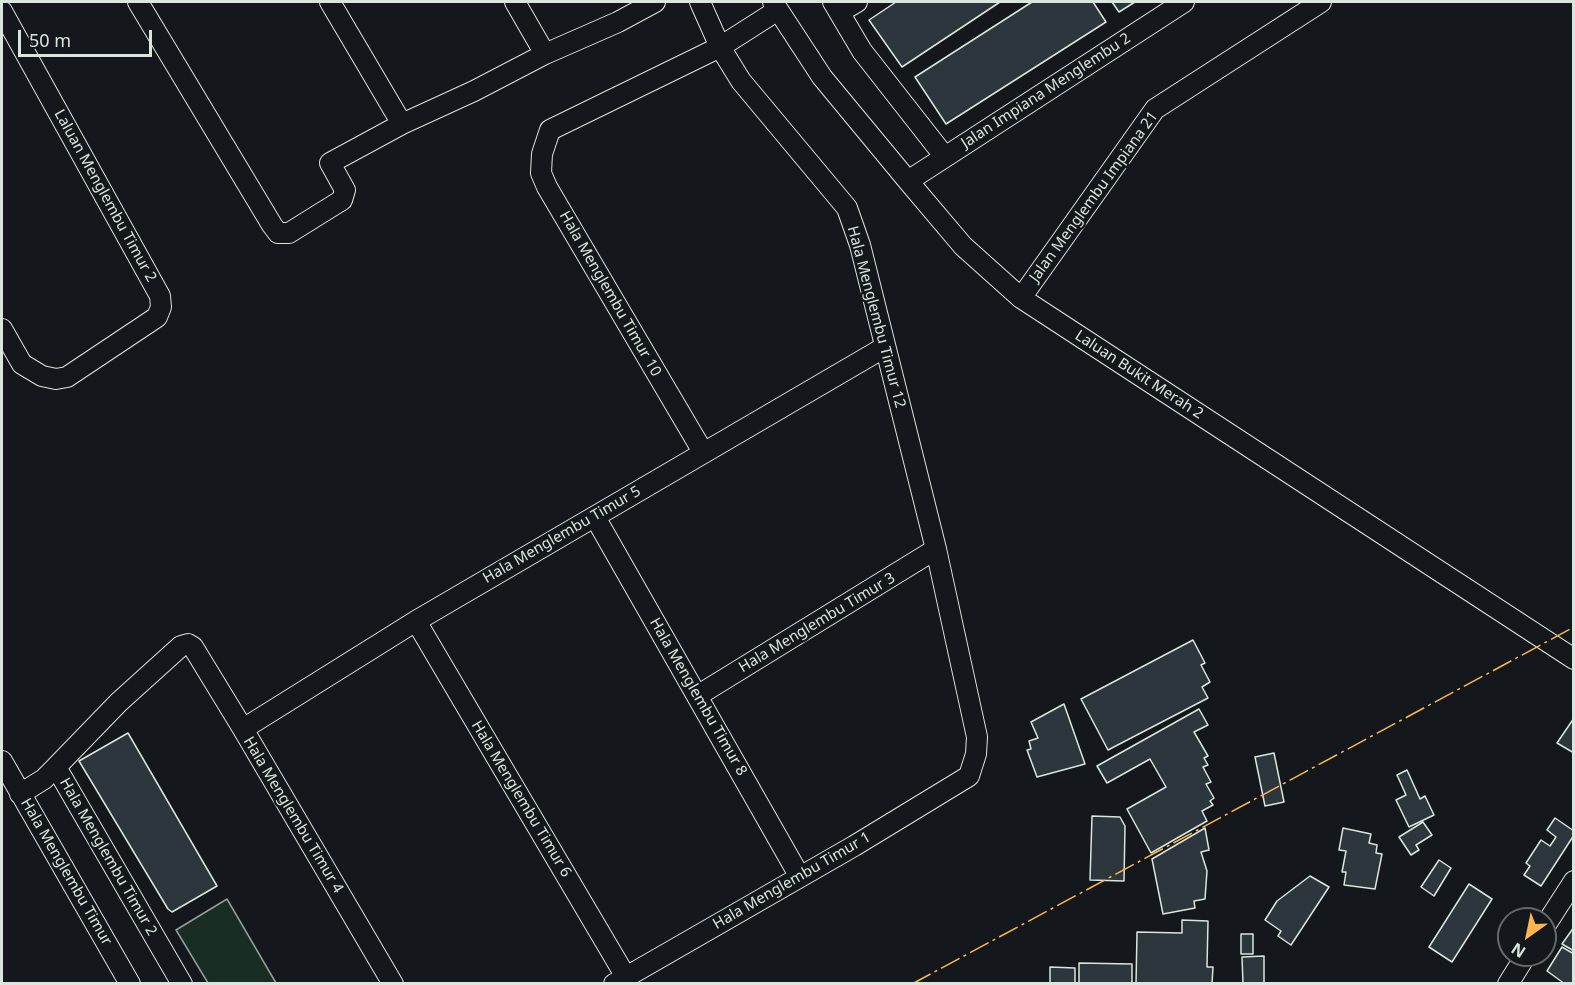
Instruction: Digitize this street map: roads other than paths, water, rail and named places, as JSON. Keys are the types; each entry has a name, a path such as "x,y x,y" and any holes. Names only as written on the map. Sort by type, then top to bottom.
{"street":[{"path":"138,2 278,233 289,233 342,200 345,190 330,163 402,124 474,91 545,54 618,22 655,2"},
{"path":"330,2 402,124"},
{"path":"515,2 545,54"},
{"name":"Hala Menglembu Timur 12","path":"700,2 720,47 741,81 847,208 860,245 936,549 977,737 976,754 969,776"},
{"path":"857,2 837,7 862,51 945,157"},
{"name":"Jalan Impiana Menglembu 2","path":"908,181 1184,2"},
{"name":"Jalan Menglembu Impiana 21","path":"1021,298 1155,109 1321,2"},
{"path":"720,47 776,6"},
{"name":"Laluan Bukit Merah 2","path":"776,6 822,77 908,181 963,246 1021,298 1574,659"},
{"name":"Laluan Menglembu Timur 2","path":"2,11 160,296 161,307 157,317 67,377 56,379 29,370 22,364 2,329"},
{"name":"Hala Menglembu Timur 10","path":"703,452 547,187 541,173 542,154 550,130 720,47"},
{"name":"Hala Menglembu Timur 5","path":"243,729 416,621 885,347"},
{"name":"Hala Menglembu Timur 8","path":"595,517 800,877"},
{"name":"Hala Menglembu Timur 3","path":"697,696 936,549"},
{"name":"Hala Menglembu Timur 6","path":"416,621 620,980"},
{"name":"Hala Menglembu Timur 2","path":"182,984 56,767 119,702 181,646 188,644 193,647"},
{"name":"Hala Menglembu Timur 4","path":"193,647 393,984"},
{"name":"Hala Menglembu Timur","path":"2,760 130,984"},
{"path":"20,794 45,779 56,767"},
{"name":"Hala Menglembu Timur 1","path":"620,980 800,877 969,776"},
{"path":"1557,907 1574,881"},
{"path":"1508,984 1519,967"}]}
